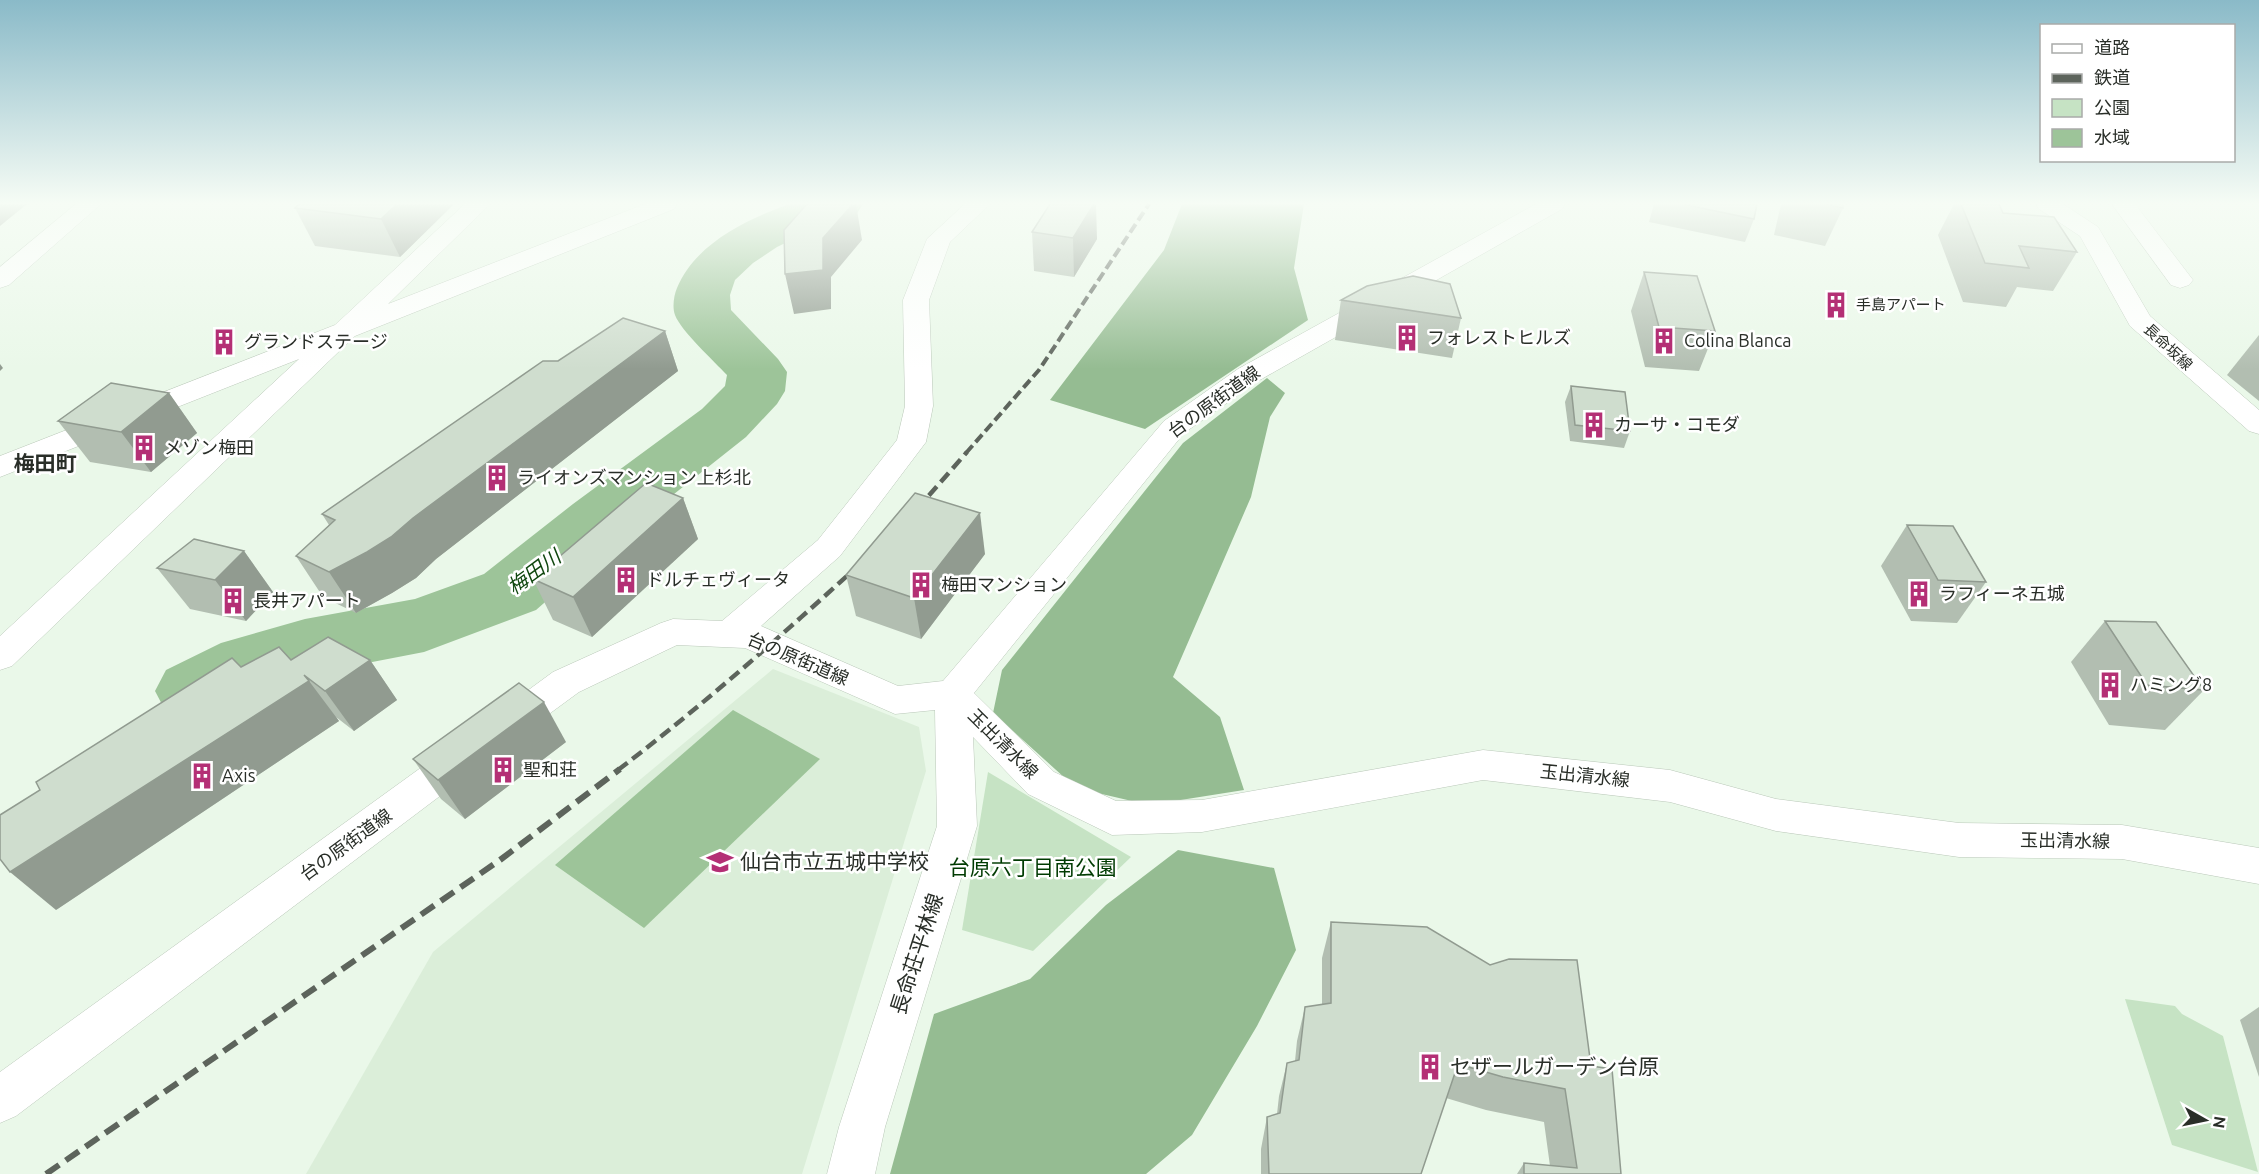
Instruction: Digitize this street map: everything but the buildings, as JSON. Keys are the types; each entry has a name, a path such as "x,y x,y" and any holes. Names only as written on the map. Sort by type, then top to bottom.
{"street":[{"path":"0,280 25,259"},
{"path":"0,657 421,259"},
{"path":"0,467 528,259"},
{"path":"730,634 829,548 911,442 919,406 916,300 932,259"},
{"name":"台の原街道線","path":"0,1100 566,682 673,632 749,635 895,700 953,694 1174,427 1248,375 1456,259"},
{"name":"長命坂線","path":"2105,259 2139,320 2259,425"},
{"path":"2164,259 2180,280"},
{"name":"玉出清水線","path":"953,694 1041,783 1112,818 1202,816 1483,765 1670,786 1776,814 1959,840 2122,842 2259,866"},
{"name":"長命荘平林線","path":"851,1174 862,1127 957,826 953,694"}],"shaded area":[{"path":"1157,259 1295,259 1294,268 1308,320 1145,429 1050,400"},
{"path":"1267,378 1285,393 1270,417 1251,497 1173,677 1220,717 1244,790 1149,805 1076,788 993,713 1002,670 1183,443"},
{"name":"仙台市立五城中学校","path":"773,669 919,727 926,771 802,1174 306,1174 433,952"},
{"path":"1178,850 1274,868 1296,950 1257,1026 1192,1135 1146,1174 890,1174 934,1014 1030,979 1106,905"}],"green space":[{"name":"台原六丁目南公園","path":"988,772 1131,857 1033,951 962,930"},
{"path":"2125,999 2175,1006 2182,1014 2223,1036 2258,1172 2172,1145"}],"water":[{"path":"733,710 820,759 644,928 555,865"}],"waterway":[{"name":"梅田川","path":"194,691 248,664 305,647 424,625 510,592 597,520 724,423 755,391 757,372 703,314 702,295 710,274 727,259"}],"railway":[{"path":"966,453 1039,370 1113,259"},
{"path":"917,509 967,452"},
{"path":"618,770 741,670 859,565"},
{"path":"46,1174 500,860 620,769"}],"place":[{"name":"手島アパート","path":"1836,305"},
{"name":"フォレストヒルズ","path":"1407,338"},
{"name":"Colina Blanca","path":"1664,341"},
{"name":"グランドステージ","path":"224,342"},
{"name":"カーサ・コモダ","path":"1594,425"},
{"name":"メゾン梅田","path":"144,448"},
{"name":"ライオンズマンション上杉北","path":"497,478"},
{"name":"ドルチェヴィータ","path":"626,580"},
{"name":"梅田マンション","path":"921,585"},
{"name":"ラフィーネ五城","path":"1919,594"},
{"name":"長井アパート","path":"233,601"},
{"name":"ハミング8","path":"2110,685"},
{"name":"聖和荘","path":"503,770"},
{"name":"Axis","path":"202,776"},
{"name":"仙台市立五城中学校","path":"720,862"},
{"name":"セザールガーデン台原","path":"1430,1067"}],"district":[{"name":"梅田町","path":"45,464"}]}
